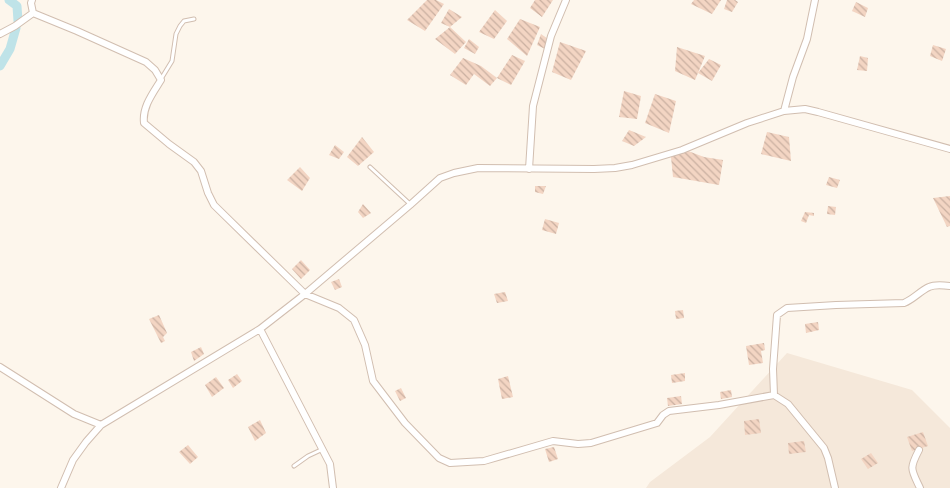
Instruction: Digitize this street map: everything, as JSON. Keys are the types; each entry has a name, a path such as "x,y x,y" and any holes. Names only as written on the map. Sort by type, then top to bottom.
{"street":[{"path":"32,0 33,13"},
{"path":"529,169 533,106 551,36 566,0"},
{"path":"784,111 793,77 807,39 815,0"},
{"path":"0,34 33,13"},
{"path":"33,13 146,62 154,70 161,80 145,108 144,123 194,162 201,171 214,205 305,294 338,308 354,320 365,345 373,381 411,430 439,458 450,463 484,461 553,441 578,444 591,443 657,423 669,411 719,405 774,395 788,404 824,448 835,488"},
{"path":"61,488 73,460 101,425 260,329 305,294 440,178 478,168 594,169 632,165 682,150 747,123 784,111 805,110 950,149"},
{"path":"774,395 773,369 778,315 787,308 904,303 929,287 937,285 950,286"},
{"path":"260,329 330,464 333,488"},
{"path":"0,367 74,414 101,425"},
{"path":"919,450 912,468 920,488"}],"lane":[{"path":"161,80 172,61 176,34 180,26 184,21 194,18"},
{"path":"370,167 410,205"},
{"path":"294,466 308,456 323,449"}],"shaded area":[{"path":"787,353 912,390 950,428 950,488 646,488 650,482 710,437"}],"building":[{"path":"427,0 436,0 444,4 425,31 407,20"},
{"path":"535,0 553,0 542,17 530,8"},
{"path":"694,0 721,0 712,14 691,4"},
{"path":"727,0 738,2 732,12 724,9"},
{"path":"856,2 868,8 865,17 852,11"},
{"path":"449,9 462,17 450,27 441,23"},
{"path":"495,10 507,21 494,39 479,32"},
{"path":"520,19 540,27 527,56 507,39"},
{"path":"450,27 466,42 455,54 435,39"},
{"path":"541,34 548,39 545,49 537,45"},
{"path":"469,39 479,47 475,54 464,48"},
{"path":"560,42 586,51 571,80 552,72"},
{"path":"933,45 946,49 942,61 930,56"},
{"path":"677,47 705,56 695,80 675,71"},
{"path":"512,55 525,61 511,85 497,78"},
{"path":"860,56 868,58 867,71 857,70"},
{"path":"463,58 481,66 497,78 490,86 474,74 466,85 450,75"},
{"path":"709,59 721,65 712,81 698,73"},
{"path":"624,91 641,96 637,119 619,117"},
{"path":"655,94 676,101 669,133 645,123"},
{"path":"629,130 646,137 634,146 622,141"},
{"path":"767,132 789,137 791,161 761,154"},
{"path":"362,137 374,152 358,166 347,157"},
{"path":"335,145 344,152 339,159 329,155"},
{"path":"688,151 704,157 723,160 719,185 673,177 671,157"},
{"path":"300,167 310,178 302,191 287,180"},
{"path":"829,177 840,180 837,188 826,185"},
{"path":"535,186 546,186 543,194 535,192"},
{"path":"950,196 950,226 947,227 933,198"},
{"path":"363,204 371,213 363,218 358,212"},
{"path":"828,206 836,207 835,215 827,214"},
{"path":"805,212 814,213 814,216 809,215 806,223 801,221"},
{"path":"545,219 559,223 556,234 542,230"},
{"path":"301,260 310,270 301,279 292,269"},
{"path":"339,279 342,287 335,290 331,282"},
{"path":"505,292 508,301 497,303 494,294"},
{"path":"683,310 684,318 676,319 675,311"},
{"path":"159,315 167,333 163,337 165,341 161,343 149,319"},
{"path":"818,322 819,330 806,333 805,324"},
{"path":"764,343 765,350 761,351 763,363 749,365 746,346"},
{"path":"201,347 204,354 194,361 191,352"},
{"path":"685,373 685,381 672,383 671,375"},
{"path":"237,374 242,381 233,388 228,380"},
{"path":"508,376 513,397 502,399 498,379"},
{"path":"216,377 224,388 212,397 205,385"},
{"path":"401,388 406,398 400,401 395,391"},
{"path":"731,390 732,397 721,399 720,392"},
{"path":"681,396 682,404 668,406 667,398"},
{"path":"759,419 761,433 745,435 744,421"},
{"path":"260,420 266,433 255,441 248,427"},
{"path":"923,432 928,446 912,451 907,437"},
{"path":"804,441 806,452 789,454 788,443"},
{"path":"188,445 198,457 190,464 179,452"},
{"path":"554,447 558,459 549,462 545,449"},
{"path":"871,453 878,463 868,469 861,459"}],"waterway":[{"path":"9,0 17,6 18,21"},
{"path":"0,66 10,49 16,28"}]}
